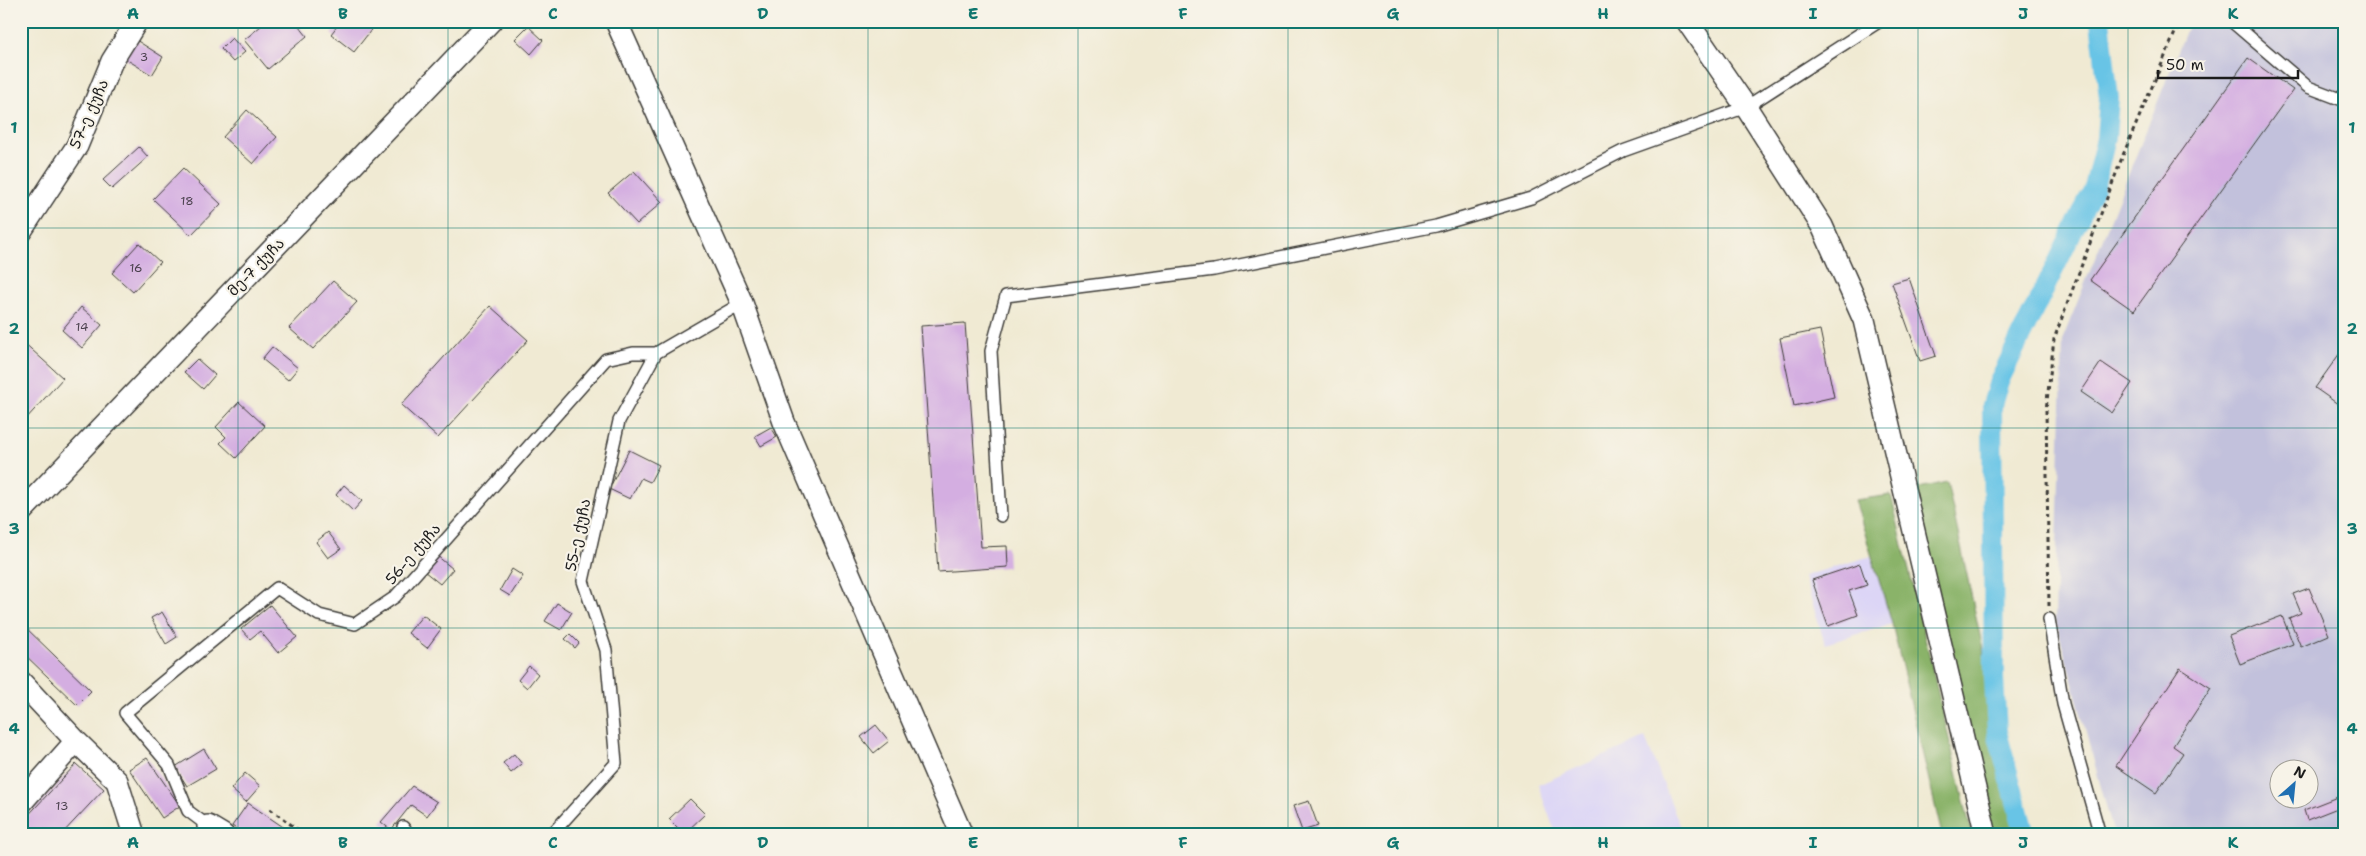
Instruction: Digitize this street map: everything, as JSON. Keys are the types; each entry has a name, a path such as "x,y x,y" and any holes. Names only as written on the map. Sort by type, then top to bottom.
{"street":[{"name":"57-ე ქუჩა","path":"21,231 77,146 112,61 137,21"},
{"name":"მე-7 ქუჩა","path":"21,512 491,21"},
{"path":"616,21 742,303 784,422 962,835"},
{"path":"1687,21 1746,107 1822,226 1864,320 1986,835"},
{"path":"25,693 117,781 134,835"},
{"path":"21,803 76,741"}],"lane":[{"path":"1001,516 991,351 1006,296 1214,270 1436,226 1531,198 1623,151 1746,107 1880,21"},
{"path":"2231,21 2308,87 2345,101"},
{"path":"656,353 742,303"},
{"name":"56-ე ქუჩა","path":"216,830 188,811 168,766 125,714 277,588 318,615 355,624 395,597 606,360 633,353 656,353"},
{"name":"55-ე ქუჩა","path":"551,835 616,763 606,650 583,582 620,421 656,353"},
{"path":"2048,619 2063,704 2100,835"}],"path":[{"path":"2048,619 2046,410 2054,339 2123,155 2180,21"},
{"path":"270,809 305,835"}],"shaded area":[{"path":"2190,21 2345,21 2345,835 2114,835 2055,618 2063,338"},
{"path":"1871,556 1892,624 1825,644 1804,576"},
{"path":"1645,738 1684,835 1556,835 1538,785"}],"green space":[{"path":"1947,482 2023,835 1988,835 1914,489"},
{"path":"1891,495 1972,835 1942,835 1892,624 1855,500"}],"building":[{"path":"267,21 295,21 307,36 268,69 244,40"},
{"path":"341,21 378,21 354,52 331,34"},
{"path":"528,26 543,40 531,54 515,39"},
{"path":"232,38 245,52 233,62 221,49"},
{"path":"136,40 163,57 152,75 124,58"},
{"path":"2248,58 2293,90 2134,311 2090,280"},
{"path":"247,110 277,137 253,164 223,137"},
{"path":"139,147 148,157 112,189 103,180"},
{"path":"183,168 221,204 191,235 153,199"},
{"path":"634,171 662,202 637,224 608,193"},
{"path":"139,243 160,262 133,292 112,273"},
{"path":"1909,278 1936,356 1920,361 1892,283"},
{"path":"333,281 357,302 313,349 289,328"},
{"path":"490,306 528,340 438,438 401,405"},
{"path":"81,307 102,325 82,348 62,330"},
{"path":"965,323 981,547 1007,546 1008,567 938,572 921,326"},
{"path":"1820,330 1834,397 1794,406 1780,338"},
{"path":"21,340 63,378 25,420 21,417"},
{"path":"2345,346 2345,409 2315,388"},
{"path":"272,347 298,368 288,380 262,359"},
{"path":"197,359 215,375 203,389 184,372"},
{"path":"2101,362 2132,383 2112,413 2081,392"},
{"path":"239,402 265,426 236,458 220,443 226,437 216,427"},
{"path":"771,427 777,437 761,446 755,436"},
{"path":"629,450 659,465 650,482 641,478 630,499 609,489"},
{"path":"344,485 362,501 353,511 336,495"},
{"path":"328,532 341,549 328,558 316,542"},
{"path":"436,555 453,569 440,584 424,571"},
{"path":"1860,564 1867,585 1849,591 1858,615 1828,626 1812,580"},
{"path":"512,569 523,576 510,596 500,590"},
{"path":"2309,588 2329,635 2301,647 2289,618 2301,613 2293,594"},
{"path":"557,603 572,612 561,630 545,621"},
{"path":"270,605 297,637 278,653 260,631 250,639 241,629"},
{"path":"162,612 177,637 166,644 151,618"},
{"path":"423,615 441,629 427,648 408,633"},
{"path":"2282,616 2293,644 2240,664 2229,636"},
{"path":"21,623 91,691 77,705 21,651"},
{"path":"570,634 579,643 575,648 565,639"},
{"path":"529,666 538,674 527,688 518,680"},
{"path":"2180,668 2211,688 2173,746 2183,753 2156,793 2116,766"},
{"path":"876,725 889,741 874,753 861,737"},
{"path":"204,749 216,769 187,786 175,767"},
{"path":"514,754 522,764 511,773 503,763"},
{"path":"147,758 180,806 162,818 129,769"},
{"path":"76,764 104,789 61,835 21,835 21,823"},
{"path":"245,773 260,786 246,802 231,789"},
{"path":"412,786 437,802 427,816 411,805 391,830 381,822"},
{"path":"2345,794 2345,805 2307,820 2304,810 2318,808 2318,805"},
{"path":"690,799 705,814 684,834 669,819"},
{"path":"1309,801 1318,826 1302,831 1293,806"},
{"path":"248,803 295,835 245,835 232,826"}],"waterway":[{"path":"2025,835 1997,732 1994,678 1992,405 1999,381 2094,188 2106,138 2109,98 2100,21"}]}
